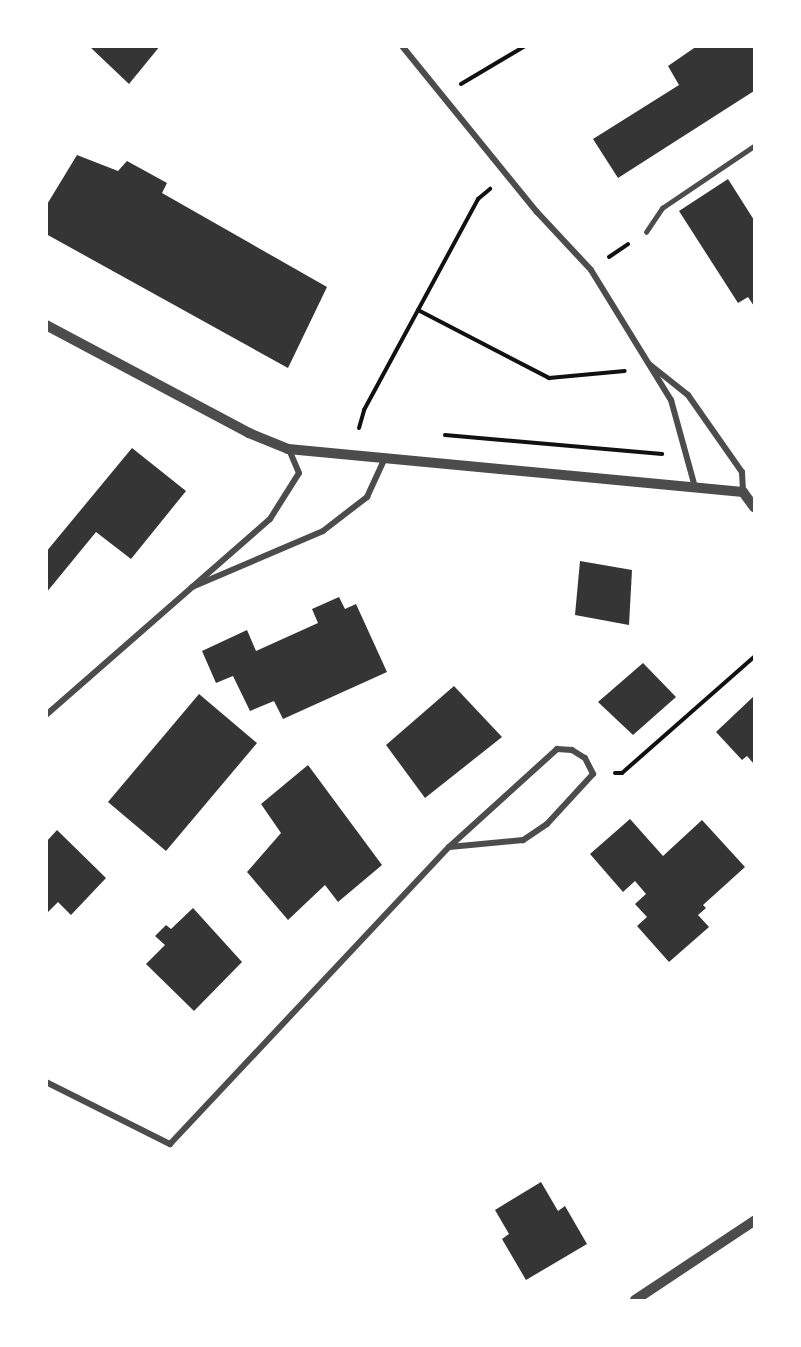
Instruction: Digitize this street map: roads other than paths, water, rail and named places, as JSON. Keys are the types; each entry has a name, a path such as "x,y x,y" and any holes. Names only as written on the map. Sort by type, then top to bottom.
{"street":[{"path":"402,46 506,174 591,270 644,360 671,400 696,489"},
{"path":"46,325 249,434 288,449 384,460 743,492"},
{"path":"644,360 688,394 742,472 743,492 754,507"},
{"path":"46,715 186,590 270,519 299,473 288,449"},
{"path":"186,590 323,531 367,497 384,460"},
{"path":"46,1082 170,1144 449,847 557,749 572,750 585,758 593,774 547,824 523,840 449,847"},
{"path":"635,1300 754,1221"}],"lane":[{"path":"646,232 662,208 754,146"}]}
